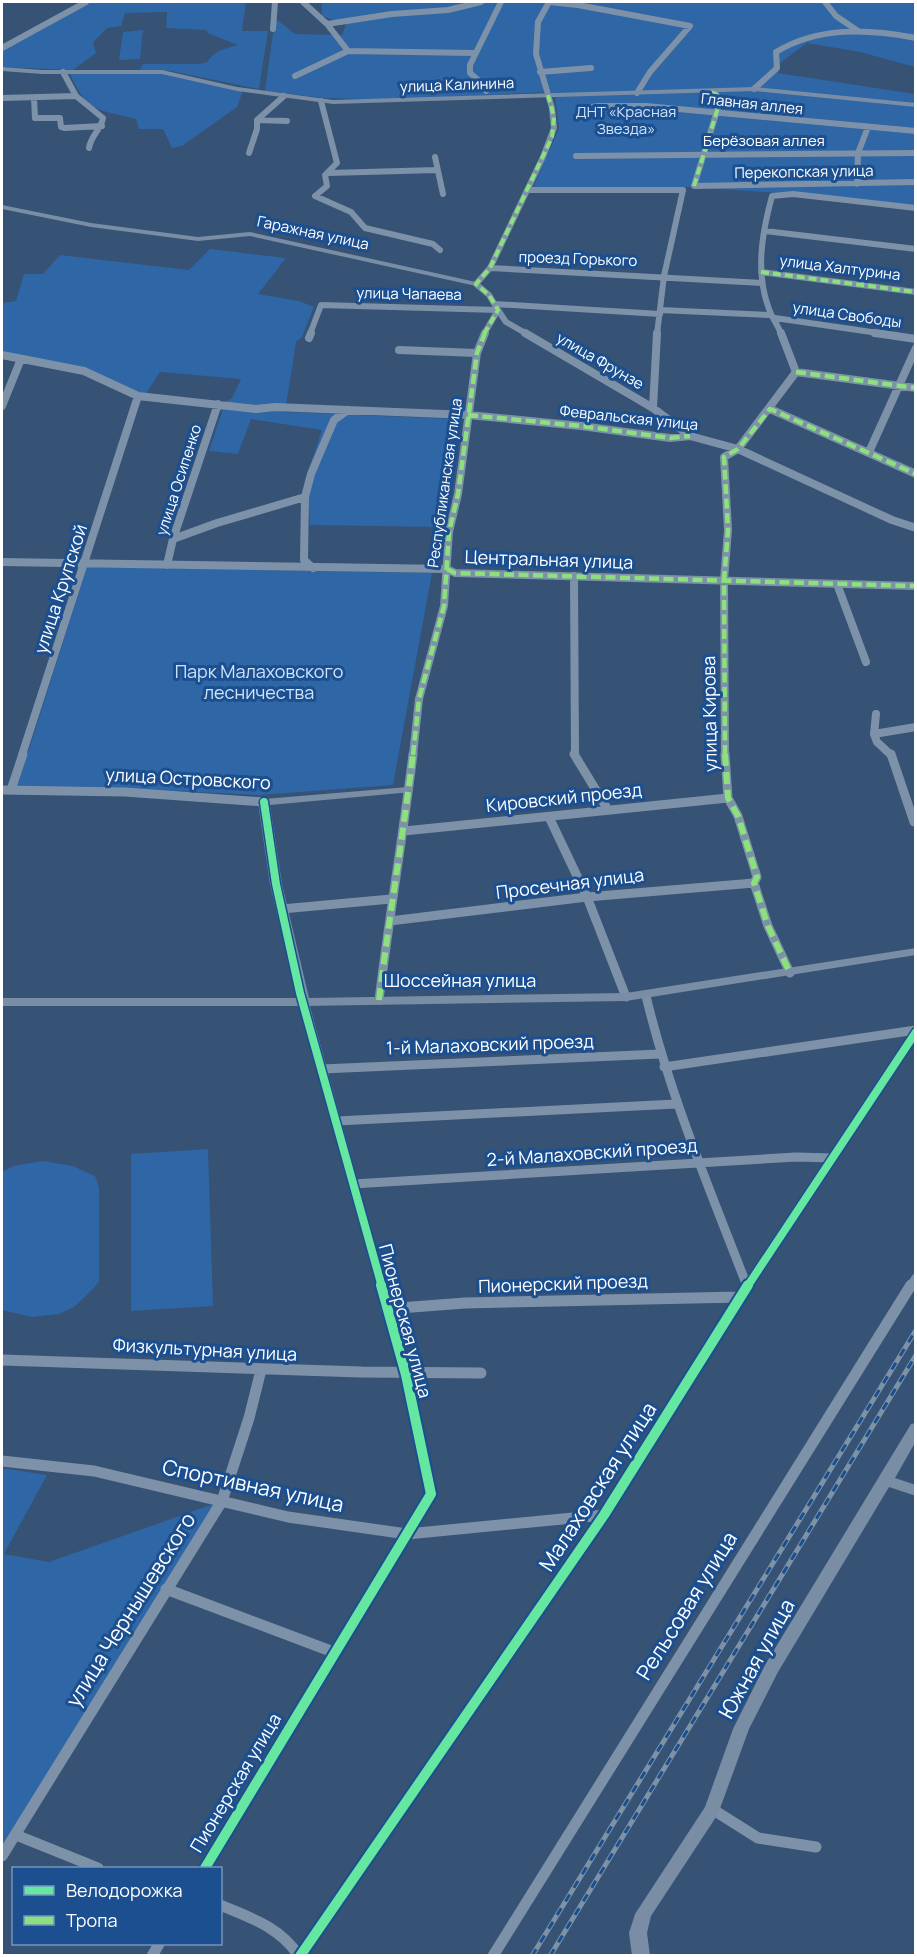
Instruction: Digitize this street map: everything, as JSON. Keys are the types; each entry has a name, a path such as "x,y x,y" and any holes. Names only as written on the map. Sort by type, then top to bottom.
{"main road":[{"name":"улица Калинина","path":"2,69 63,72 162,72 237,89 321,101 398,101 754,89 915,105"},
{"name":"Гаражная улица","path":"2,207 91,225 198,240 250,234 476,284"},
{"name":"улица Островского","path":"264,802 408,790"},
{"name":"Пионерская улица","path":"264,802 276,884 304,1002"},
{"name":"Шоссейная улица","path":"2,1002 304,1002 646,996 915,951"},
{"name":"Южная улица","path":"641,1956 638,1933 643,1914 712,1809 741,1729 771,1669 915,1428"},
{"path":"886,1480 915,1491"}],"street":[{"path":"2,48 86,2"},
{"path":"273,29 275,2"},
{"path":"303,2 327,24 348,51"},
{"path":"327,24 392,14 448,10 481,2"},
{"path":"486,91 485,86 470,73 474,53 501,2"},
{"path":"496,307 489,295 476,284 490,268 528,190 554,128 552,108 536,54 537,30 546,5 550,2 578,4 690,26 650,72 637,93"},
{"path":"825,2 836,16 858,31"},
{"path":"754,89 777,68 776,52 797,38 858,31 915,38"},
{"path":"295,76 348,51 474,53"},
{"path":"540,72 591,68"},
{"path":"63,72 76,96 101,116 102,126"},
{"path":"704,153 719,98 711,92"},
{"path":"2,98 76,96"},
{"path":"258,120 284,96"},
{"path":"34,98 35,118 60,118 61,127 64,128 102,126"},
{"path":"321,101 337,163 327,174 327,186 315,196 351,212 365,228 434,244 440,250"},
{"name":"Главная аллея","path":"589,113 591,107 598,106 646,106 915,131"},
{"path":"258,120 287,121"},
{"path":"249,153 251,143 259,129 258,120"},
{"path":"89,148 91,137 102,126"},
{"path":"857,184 858,153 868,127"},
{"name":"Берёзовая аллея","path":"576,156 704,153 915,153"},
{"name":"Перекопская улица","path":"704,153 694,186 915,182"},
{"path":"435,157 442,194"},
{"path":"327,174 338,171 437,170"},
{"path":"528,190 683,189 664,276 653,408"},
{"path":"796,372 762,283 760,249 772,196 793,194 915,208"},
{"path":"765,231 915,249"},
{"name":"проезд Горького","path":"490,268 762,283"},
{"name":"улица Халтурина","path":"761,272 915,292"},
{"name":"улица Чапаева","path":"309,338 321,305 660,312"},
{"name":"Республиканская улица","path":"379,999 391,899 404,831 419,699 444,606 449,532 458,494 477,353 496,307"},
{"name":"улица Фрунзе","path":"496,307 506,322 653,408 690,436"},
{"path":"660,312 773,316"},
{"name":"улица Свободы","path":"773,316 915,339"},
{"path":"868,452 915,348"},
{"path":"399,350 477,353"},
{"name":"Февральская улица","path":"2,355 84,371 138,396 256,409 275,407 468,415 581,426 670,438 690,436 738,449 915,529"},
{"path":"2,406 21,359"},
{"path":"796,372 915,388"},
{"path":"738,449 796,372"},
{"name":"улица Крупской","path":"11,790 138,396"},
{"name":"улица Осипенко","path":"167,565 173,539 218,404"},
{"path":"770,409 915,474"},
{"path":"313,568 304,560 305,497 319,454 334,420 349,410"},
{"name":"улица Кирова","path":"738,449 724,457 728,530 724,580 725,772 728,798 738,816 757,877 754,883 768,926 789,973"},
{"path":"173,539 216,523 305,497"},
{"name":"Центральная улица","path":"2,562 447,569 455,573 915,586"},
{"path":"574,576 574,754 608,810"},
{"path":"837,584 866,662"},
{"path":"876,714 874,734 877,742 891,754 914,822"},
{"path":"874,734 915,727"},
{"name":"улица Островского","path":"2,790 125,792 264,802"},
{"name":"Кировский проезд","path":"404,831 728,798"},
{"path":"549,817 587,897 626,997"},
{"name":"Просечная улица","path":"390,921 587,897 754,883"},
{"path":"282,909 391,899"},
{"path":"646,996 660,1054 676,1104 747,1286"},
{"name":"Пионерская улица","path":"206,1867 431,1494 406,1375 386,1309 304,1002"},
{"path":"664,1067 915,1031"},
{"name":"Малаховская улица","path":"300,1956 604,1515 747,1286 915,1031"},
{"name":"1-й Малаховский проезд","path":"322,1069 660,1054"},
{"path":"337,1120 676,1104"},
{"name":"2-й Малаховский проезд","path":"353,1184 700,1162 796,1157 833,1158"},
{"name":"Рельсовая улица","path":"493,1956 915,1278"},
{"name":"Пионерский проезд","path":"386,1309 476,1303 740,1297"},
{"name":"Физкультурная улица","path":"2,1360 82,1360 406,1375 481,1373"},
{"name":"улица Чернышевского","path":"2,1856 222,1501 249,1418 261,1370"},
{"name":"Спортивная улица","path":"2,1461 94,1471 288,1517 407,1534 604,1515"},
{"path":"166,1589 336,1653"},
{"path":"712,1809 758,1838 816,1847"},
{"path":"16,1835 93,1867"},
{"path":"222,1906 275,1928 288,1938 300,1956"}],"green space":[{"path":"91,2 246,2 242,31 268,31 259,89 171,71 140,70 143,64 207,62 217,53 238,45 208,33 206,30 166,28 167,12 125,13 121,26 107,28 93,42 96,53 73,70 2,67 2,51"},
{"name":"ДНТ «Красная Звезда»","path":"322,2 915,2 915,67 860,52 807,43 773,68 780,69 778,73 915,94 915,207 793,194 691,187 533,188 559,128 555,96 550,92 387,100 325,98 265,91 275,18 295,34 342,35 346,24 322,16"},
{"path":"143,30 140,59 119,60 123,32"},
{"path":"70,74 171,74 243,91 237,107 182,146 172,148 163,129 139,129 136,119 103,111 89,103 76,87"},
{"path":"210,249 286,258 258,294 299,301 314,307 302,337 296,342 285,412 455,419 441,527 310,525 307,475 322,430 251,419 238,454 209,451 225,403 232,398 241,379 160,372 145,395 85,370 2,352 2,303 16,301 24,274 43,274 60,255 189,270"},
{"name":"Парк Малаховского лесничества","path":"87,567 432,573 393,785 260,795 111,788 17,787"},
{"path":"208,1149 213,1306 131,1311 131,1154"},
{"path":"43,1161 73,1166 95,1176 99,1187 99,1281 74,1307 59,1314 31,1317 2,1310 2,1172 13,1166"},
{"path":"2,1468 47,1475 4,1554 49,1562 222,1501 2,1858"}],"railway":[{"path":"532,1956 916,1330"},
{"path":"550,1956 916,1355"}],"marked path":[{"path":"694,186 720,101 716,94 711,92"},
{"path":"379,1000 391,899 404,831 419,699 444,606 449,532 458,494 477,353 481,339 498,310 489,295 476,284 490,268 552,137 554,117 548,95"},
{"path":"761,272 916,292"},
{"path":"796,372 916,388"},
{"path":"790,973 768,926 754,883 757,877 738,816 728,798 725,772 724,580 728,530 724,457 738,449 770,409 916,474"},
{"path":"468,415 581,426 670,438 690,436"},
{"path":"447,569 455,573 916,586"}],"cycle path":[{"path":"206,1867 431,1494 406,1375 300,993 276,884 264,802"},
{"path":"300,1956 604,1515 740,1297 916,1032"}]}
